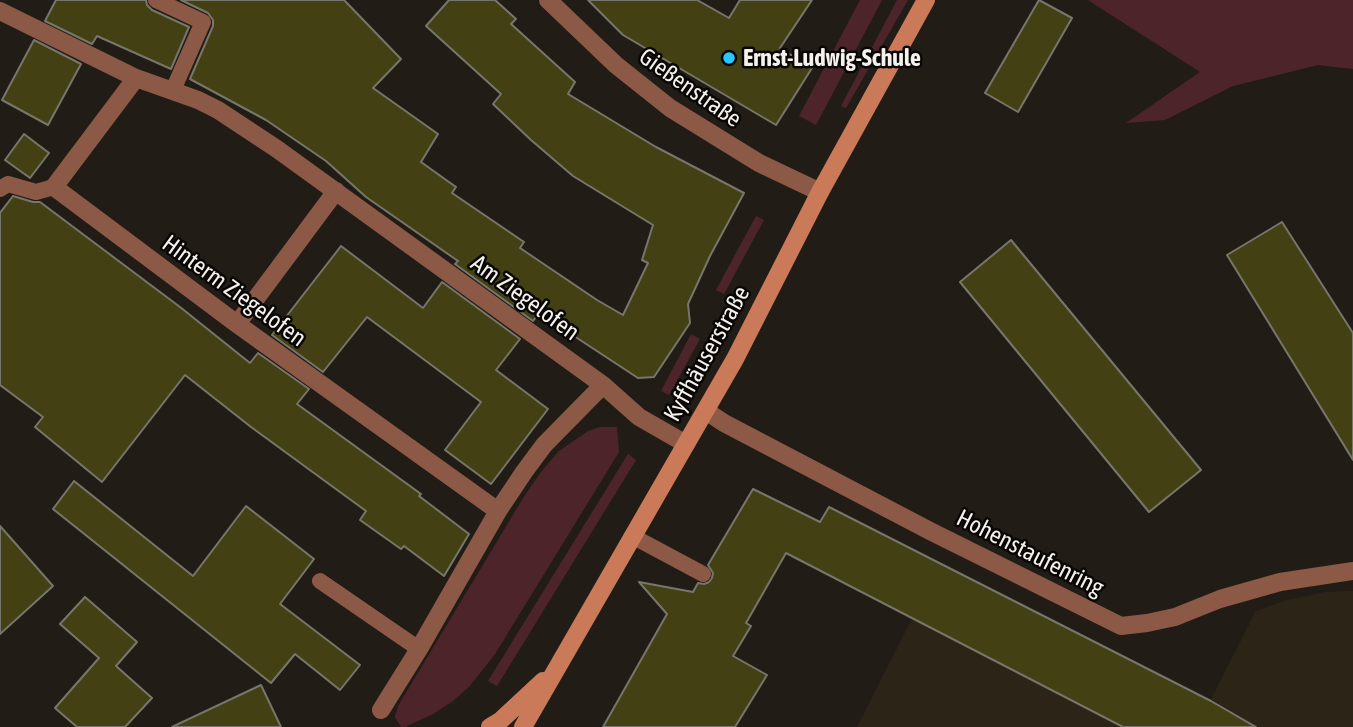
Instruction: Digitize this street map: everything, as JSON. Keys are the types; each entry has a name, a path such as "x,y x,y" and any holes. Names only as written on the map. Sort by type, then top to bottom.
{"main road":[{"name":"Kyffhäuserstraße","path":"523,727 735,359 820,192 926,0"},
{"path":"490,727 517,706 564,658"}],"street":[{"name":"Gießenstraße","path":"548,0 615,65 670,108 759,163 820,192"},
{"name":"Am Ziegelofen","path":"0,11 136,78 173,90 218,110 278,149 603,385 639,416 686,444"},
{"path":"54,187 136,78"},
{"name":"Hinterm Ziegelofen","path":"54,187 237,324 498,511"},
{"path":"237,324 336,191"},
{"path":"381,710 524,471 544,445 603,385"},
{"name":"Hohenstaufenring","path":"705,411 724,424 930,531 1121,626 1175,617 1220,598 1268,585 1353,571"}],"lane":[{"path":"156,0 203,22 173,90"},
{"path":"0,189 8,184 36,192 54,187"},
{"path":"632,536 704,574"},
{"path":"320,581 419,649"}],"shaded area":[{"path":"860,0 882,0 816,125 799,116"},
{"path":"897,0 908,0 846,108 841,106"},
{"path":"1088,0 1353,0 1353,69 1318,65 1233,86 1165,120 1126,123 1200,72"},
{"path":"756,216 764,220 724,294 716,290"},
{"path":"691,334 700,339 669,395 661,391"},
{"path":"600,427 617,427 619,452 495,654 469,687 453,701 433,714 401,727 395,717 398,706 525,495 559,451 588,431"},
{"path":"628,454 636,460 497,686 488,681"},
{"path":"940,564 1210,701 1256,611 1288,600 1326,592 1353,591 1353,727 857,727"}],"building":[{"path":"56,0 146,0 152,10 189,27 171,69 97,36 92,44 45,21"},
{"path":"181,0 344,0 401,59 373,88 438,134 421,162 456,187 452,193 524,242 520,248 623,315 648,263 642,260 653,225 573,176 493,104 501,94 426,26 449,0 495,0 516,19 511,24 575,82 568,94 656,147 744,193 688,304 690,323 654,377 638,378 539,313 533,321 455,264 458,261 366,197 326,161 266,120 190,79 213,26 213,20 208,13"},
{"name":"Ernst-Ludwig-Schule","path":"588,0 697,0 729,18 740,0 812,0 780,48 812,68 776,125 623,35"},
{"path":"1039,0 1072,18 1018,112 985,93"},
{"path":"34,40 81,64 48,125 2,100"},
{"path":"24,134 49,153 30,178 5,160"},
{"path":"13,196 40,202 250,363 258,353 309,389 297,404 421,494 419,496 469,534 444,576 404,546 401,549 360,520 366,511 185,375 102,482 35,427 43,417 0,385 0,213"},
{"path":"1282,222 1353,333 1353,460 1227,255"},
{"path":"1011,240 1201,470 1149,512 960,282"},
{"path":"341,246 423,308 442,282 520,339 496,370 548,409 491,484 445,450 481,402 367,317 323,372 272,335"},
{"path":"74,481 193,576 246,506 314,559 280,604 360,665 340,690 295,654 271,683 53,509"},
{"path":"753,489 820,522 829,507 1211,701 1256,727 1123,727 786,553 746,623 751,626 733,656 767,675 735,727 603,727 667,614 639,582 693,592 698,583 709,582 713,573 708,565"},
{"path":"0,526 53,586 0,634"},
{"path":"85,597 137,642 116,666 152,698 125,727 77,727 55,708 99,658 60,624"},
{"path":"261,685 281,727 172,727"}],"place":[{"name":"Ernst-Ludwig-Schule","path":"729,58"}]}
